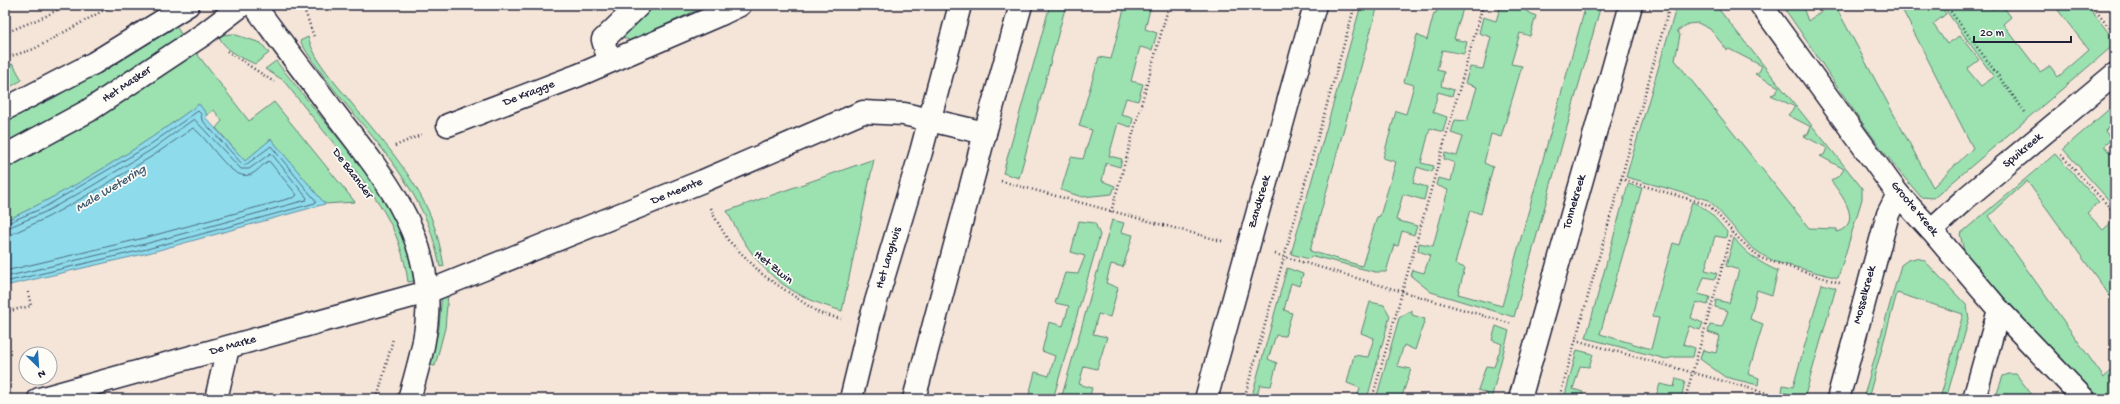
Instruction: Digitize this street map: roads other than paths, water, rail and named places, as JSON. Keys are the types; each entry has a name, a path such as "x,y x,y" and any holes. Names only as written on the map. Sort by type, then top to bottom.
{"street":[{"path":"5,109 94,63 188,5"},
{"name":"Het Masker","path":"5,156 88,111 204,34 242,5"},
{"name":"De Baander","path":"254,5 395,193 420,248 428,292 427,326 421,356 409,399"},
{"path":"609,61 603,40 639,5"},
{"name":"Het Langhuis","path":"851,399 869,325 930,119 960,5"},
{"path":"914,399 1021,5"},
{"name":"Zandkreek","path":"1206,399 1315,5"},
{"name":"Tonnekreek","path":"1520,399 1631,5"},
{"name":"Groote Kreek","path":"1760,5 1898,194 1931,230 1999,310 2084,399"},
{"name":"De Kragge","path":"448,125 579,75 725,8"},
{"name":"Spuikreek","path":"1931,230 1966,198 2115,74"},
{"name":"De Meente","path":"428,292 703,181 863,112 904,114 930,119"},
{"path":"930,119 985,133"},
{"name":"Mosselkreek","path":"1838,399 1888,214 1898,194"},
{"name":"De Marke","path":"39,399 228,348 405,297 428,292"},
{"path":"1974,399 1999,310"},
{"path":"216,399 228,348"}],"water":[{"name":"Male Wetering","path":"199,104 207,115 205,117 245,161 271,139 325,204 148,253 5,286 5,221 81,182 153,137"}]}
